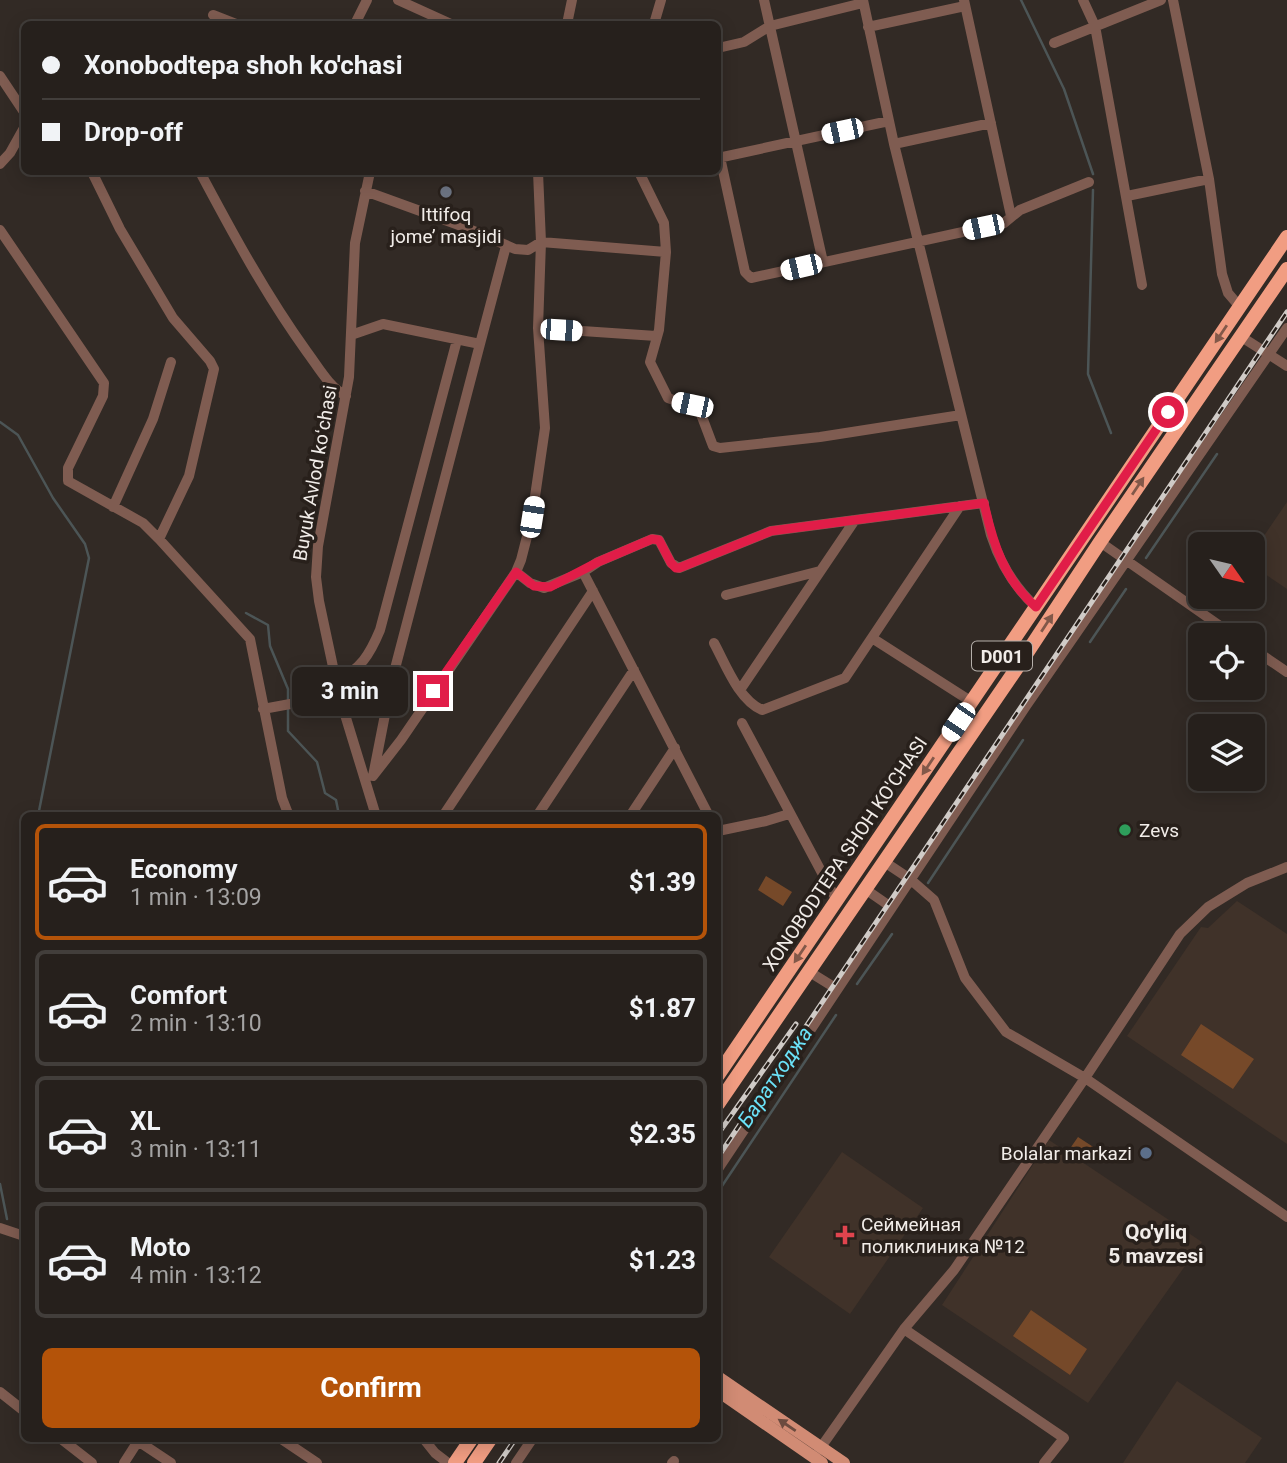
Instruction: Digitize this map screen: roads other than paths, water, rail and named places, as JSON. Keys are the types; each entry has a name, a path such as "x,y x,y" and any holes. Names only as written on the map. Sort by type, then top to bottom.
{"highway":[{"name":"XONOBODTEPA SHOH KO'CHASI","path":"721,1071 1287,237"},
{"name":"XONOBODTEPA SHOH KO'CHASI","path":"721,1100 1287,268"},
{"path":"1189,381 1203,391"},
{"path":"753,1023 766,1032"},
{"path":"455,1463 469,1442"},
{"path":"474,1463 488,1442"}],"main road":[{"path":"721,1379 819,1456"},
{"path":"721,1393 819,1456 844,1463"}],"street":[{"path":"356,21 367,0"},
{"path":"398,0 444,21"},
{"path":"568,21 572,0"},
{"path":"655,21 661,0"},
{"path":"764,0 823,262"},
{"path":"1083,0 1095,26 1142,285"},
{"path":"1054,43 1161,0"},
{"path":"1173,0 1209,178 1224,281 1228,293 1240,307"},
{"path":"721,47 744,42 770,26 863,2 894,144 998,558 1024,596 1036,607"},
{"path":"868,27 965,3 1011,216"},
{"path":"213,15 228,21"},
{"path":"0,76 21,108"},
{"path":"721,157 889,121"},
{"path":"894,144 991,123"},
{"path":"0,164 21,133"},
{"path":"721,166 746,275 751,278 1004,223 1020,210 1089,182"},
{"path":"93,175 120,229 167,307 214,369 189,476 159,539"},
{"path":"202,175 232,235 285,321 330,383 346,396"},
{"name":"Buyuk Avlod koʻchasi","path":"369,175 355,243 346,396 316,561 319,601 339,695 371,781 375,812"},
{"path":"371,781 516,572 523,552 532,517 545,428 538,328 541,242 538,175"},
{"path":"640,175 664,223 666,252 659,330 650,362 668,398 699,409 713,446 720,449 820,437 961,415"},
{"path":"1127,196 1209,178"},
{"path":"365,191 467,228 506,246 528,250 541,242 666,252"},
{"path":"0,230 104,383 103,396 67,474 68,481 144,523 250,639 282,798 287,812"},
{"path":"371,781 391,684 506,246"},
{"path":"351,335 383,324 480,344"},
{"path":"538,328 656,336"},
{"path":"721,1164 891,906 1287,328"},
{"path":"1240,336 1287,366"},
{"path":"336,680 347,676 361,665 380,630 457,340"},
{"path":"113,506 153,419 171,362"},
{"path":"516,572 534,586 544,588 652,539 662,543 676,568 771,531 984,503"},
{"path":"714,643 740,690 762,710 845,678 960,506"},
{"path":"740,690 855,520"},
{"path":"1100,542 1216,623"},
{"path":"726,595 820,571"},
{"path":"583,572 707,812"},
{"path":"446,812 593,591"},
{"path":"872,638 972,702"},
{"path":"1265,657 1287,672"},
{"path":"540,812 634,670"},
{"path":"263,709 339,695"},
{"path":"742,723 836,901"},
{"path":"633,812 675,748"},
{"path":"721,830 789,814"},
{"path":"883,861 910,879 934,900 965,978 1006,1031 1085,1078 1287,1217"},
{"path":"819,1456 904,1329 954,1270 1180,934 1216,902 1247,883 1287,867"},
{"path":"865,888 891,906"},
{"path":"808,971 836,989"},
{"path":"0,1228 21,1235"},
{"path":"904,1329 1064,1438 1044,1463"},
{"path":"0,1392 21,1409"},
{"path":"65,1442 92,1463"},
{"path":"124,1463 138,1442"},
{"path":"142,1442 171,1463"},
{"path":"286,1442 317,1463"},
{"path":"426,1442 448,1463"},
{"path":"516,1463 530,1442"}],"waterway":[{"path":"1021,0 1064,89 1093,174"},
{"path":"1093,190 1088,374 1111,433"},
{"path":"0,422 18,435 53,498 85,544 89,558 39,812"},
{"name":"Баратходжа","path":"1146,558 1217,454"},
{"name":"Баратходжа","path":"1090,642 1126,589"},
{"name":"Баратходжа","path":"246,613 268,625 270,646 288,689 288,731 317,762 325,793 336,800 337,812"},
{"name":"Баратходжа","path":"928,883 1023,740"},
{"name":"Баратходжа","path":"857,984 892,934"},
{"name":"Баратходжа","path":"721,1188 836,1015"},
{"path":"0,1184 7,1219"}],"railway":[{"path":"721,1153 1287,312"},
{"path":"721,1130 796,1024"},
{"path":"499,1463 513,1442"}],"place":[{"name":"Ittifoq jome’ masjidi","path":"446,192"},
{"name":"Zevs","path":"1125,830"},
{"name":"Bolalar markazi","path":"1146,1153"},
{"name":"Сеймейная поликлиника №12","path":"845,1235"}],"district":[{"name":"Qo'yliq 5 mavzesi","path":"1156,1244"}]}
